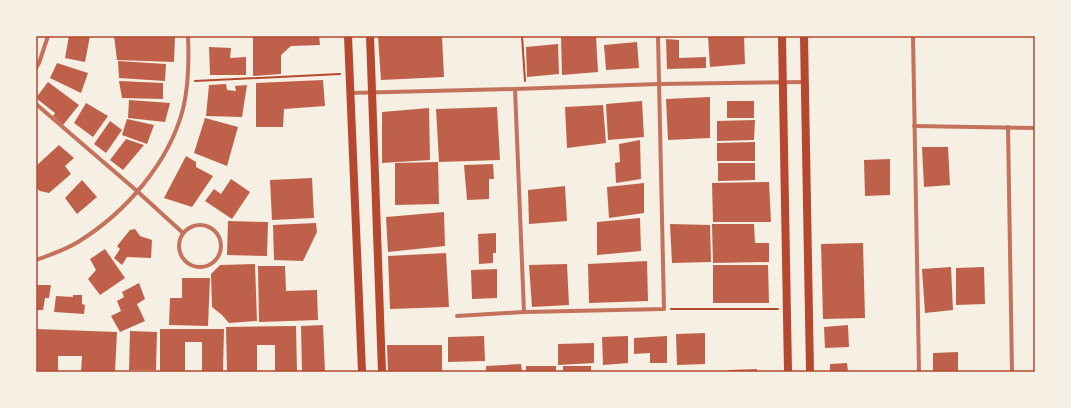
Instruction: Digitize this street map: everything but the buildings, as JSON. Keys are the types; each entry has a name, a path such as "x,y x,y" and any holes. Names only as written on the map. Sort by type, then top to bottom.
{"main road":[{"path":"348,36 362,372"},
{"path":"370,36 382,372"},
{"path":"782,36 788,372"},
{"path":"804,36 810,372"}],"street":[{"path":"36,68 48,36"},
{"path":"36,260 77,243 104,223 137,191 165,152 176,130 184,108 189,64 188,36"},
{"path":"456,316 524,312 664,308 658,36"},
{"path":"912,36 919,372"},
{"path":"350,93 659,84 805,82"},
{"path":"515,89 524,312"},
{"path":"36,104 137,191 183,233"},
{"path":"914,126 1035,128"},
{"path":"1008,127 1012,372"},
{"path":"202,224 208,226 214,230 221,242 219,256 209,265 202,267 189,264 183,259 180,253 180,239 183,233 188,228 195,225 202,224"}],"path":[{"path":"522,36 526,88"},
{"path":"187,82 349,73"},
{"path":"664,308 787,309"}]}
